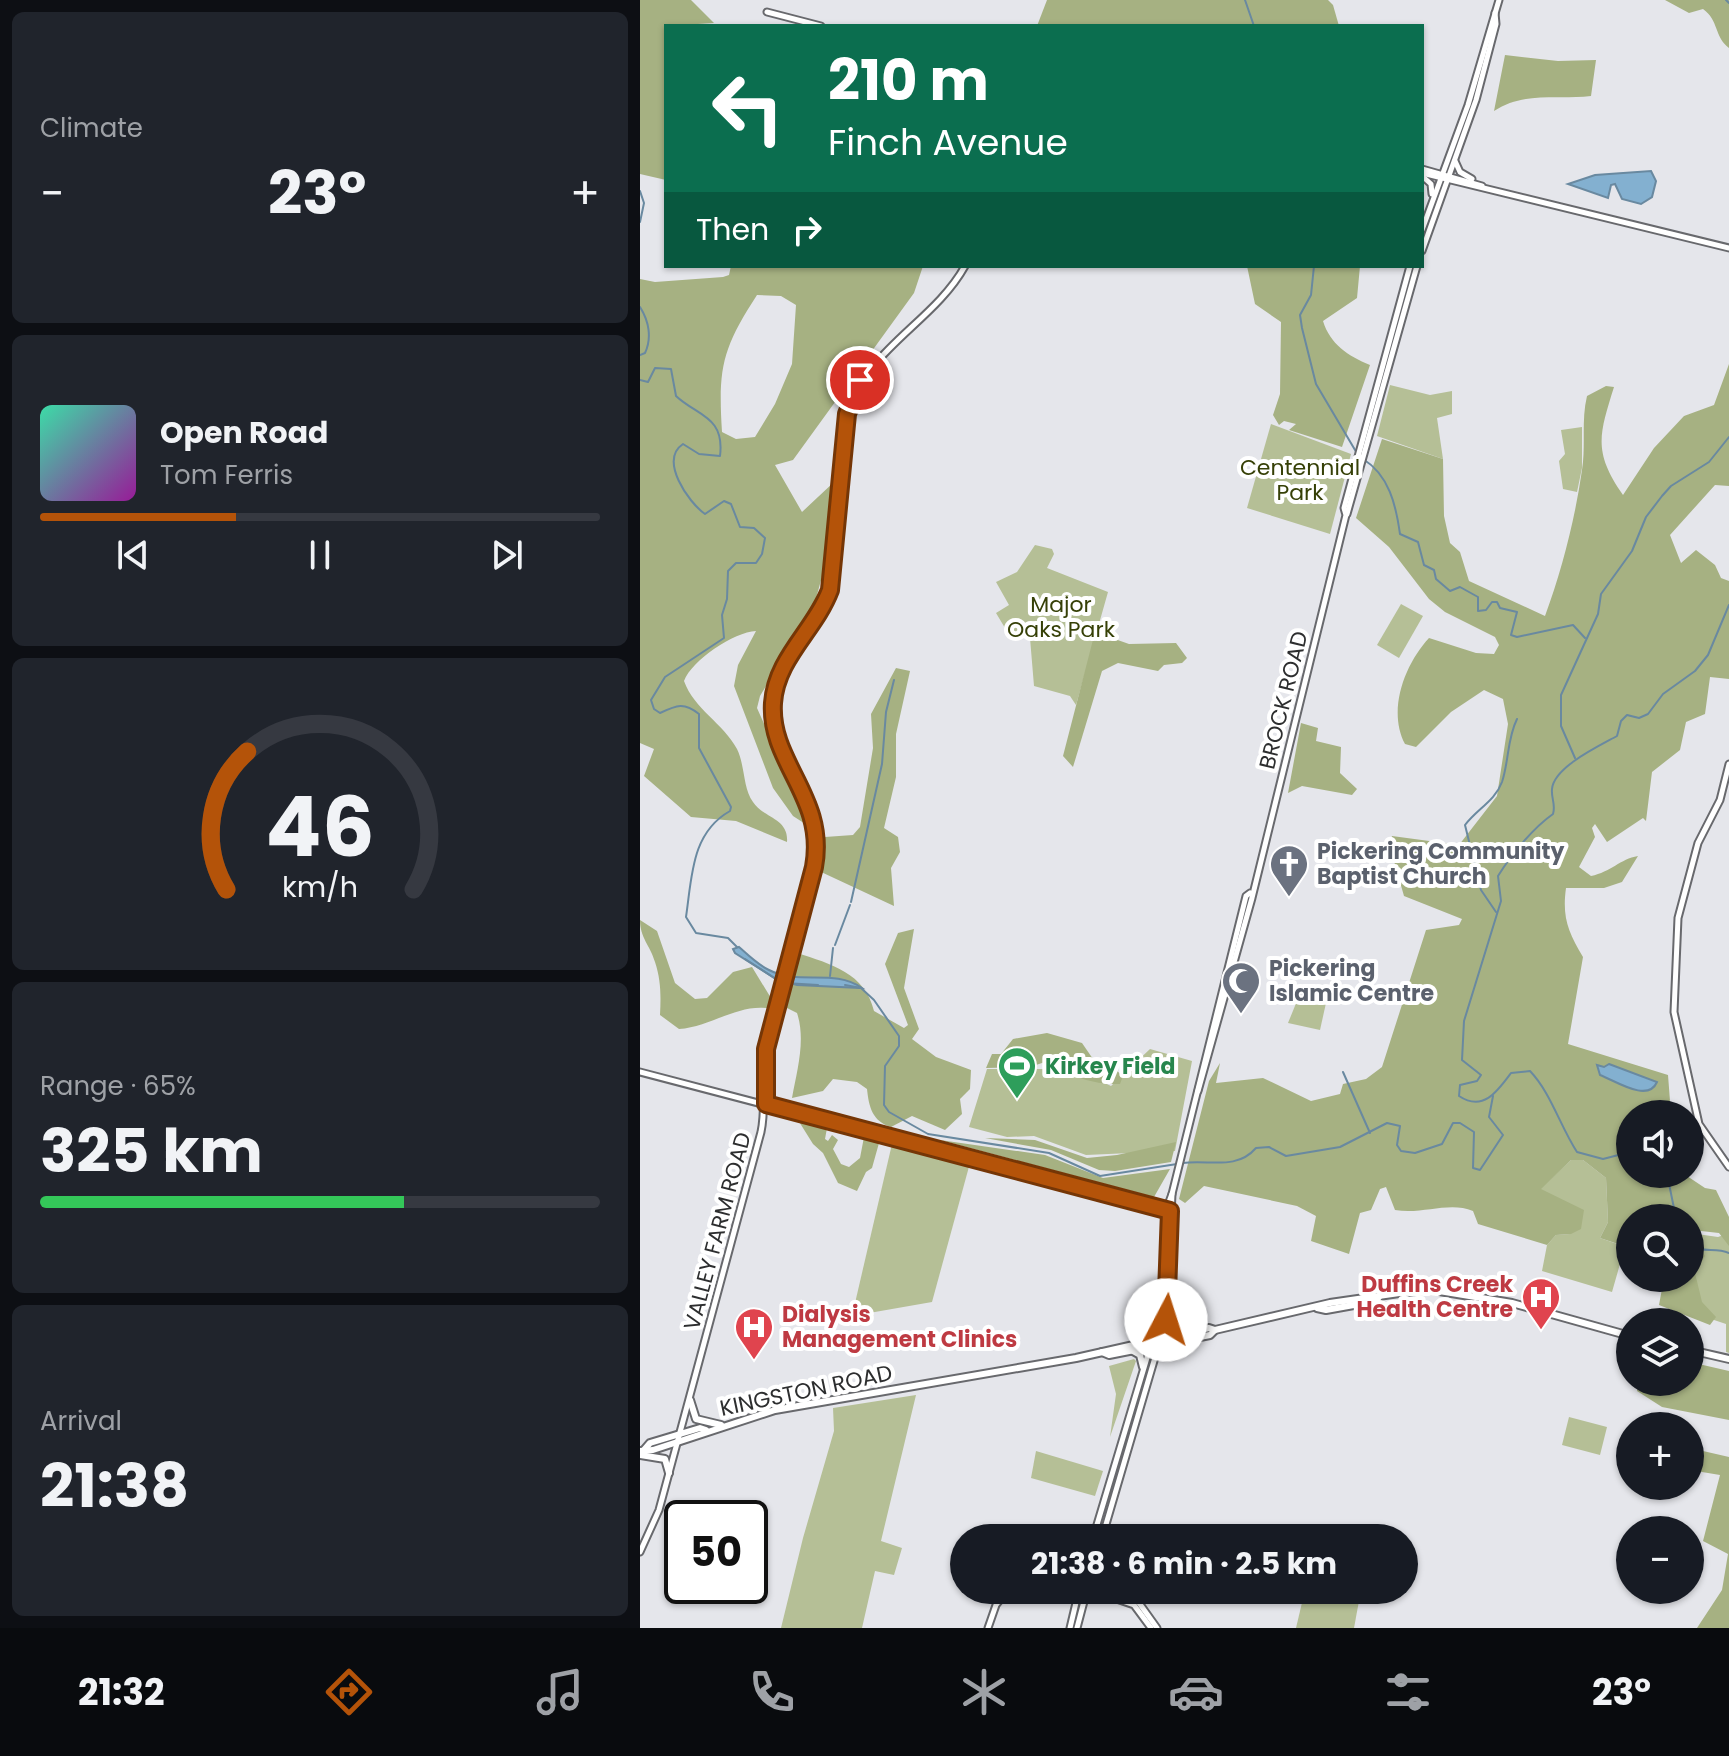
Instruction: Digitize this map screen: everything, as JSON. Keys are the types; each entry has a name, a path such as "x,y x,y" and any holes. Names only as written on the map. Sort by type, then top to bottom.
{"main road":[{"path":"1424,245 1499,0"},
{"path":"767,12 813,24"},
{"path":"1424,224 1455,160 1484,72 1496,24 1495,13"},
{"path":"1455,160 1462,174 1481,185"},
{"path":"1424,173 1729,248"},
{"path":"1424,175 1433,192 1430,208"},
{"name":"VALLEY FARM ROAD","path":"640,1552 659,1510 680,1438 766,1104 764,1064 814,867 817,839 808,802 777,737 772,705 775,686 783,666 820,613 830,590 847,414 852,395 871,366 955,284 964,268"},
{"name":"BROCK ROAD","path":"1104,1524 1152,1342 1163,1288 1168,1210 1182,1151 1216,1030 1409,268"},
{"name":"BROCK ROAD","path":"1366,438 1416,268"},
{"path":"1729,764 1725,794 1698,843 1678,918 1674,1012 1699,1124 1729,1167"},
{"name":"BROCK ROAD","path":"1198,1091 1212,1022 1246,896 1251,893"},
{"path":"1212,1022 1216,1030"},
{"path":"640,1072 1168,1210"},
{"name":"BROCK ROAD","path":"1099,1524 1166,1320 1168,1210"},
{"name":"KINGSTON ROAD","path":"641,1452 775,1410 1102,1352 1108,1348 1198,1337 1215,1330 1330,1303 1427,1289 1468,1294 1616,1332"},
{"path":"1166,1320 1179,1333"},
{"name":"KINGSTON ROAD","path":"1161,1341 1179,1333 1209,1328 1215,1330"},
{"name":"KINGSTON ROAD","path":"1102,1352 1109,1355 1152,1342"},
{"path":"1131,1350 1140,1355 1143,1367"},
{"path":"1704,1353 1727,1359"},
{"path":"690,1400 696,1419 721,1425"},
{"path":"641,1452 663,1458 669,1473"},
{"path":"988,1628 997,1604"},
{"path":"1070,1628 1076,1604"},
{"path":"1132,1604 1151,1628"},
{"path":"1140,1604 1157,1628"},
{"path":"1077,1628 1084,1605"}],"green space":[{"path":"640,0 691,0 714,23 664,24 664,180 640,174"},
{"path":"1047,0 1328,0 1333,5 1338,24 1038,24"},
{"path":"1665,0 1729,0 1729,48 1721,39 1712,18 1703,9 1689,13"},
{"path":"1505,55 1558,61 1596,60 1591,96 1529,99 1494,111"},
{"path":"731,268 922,268 914,293 793,460 775,465 802,512 834,482 824,569 814,606 760,696 757,708 810,827 793,816 773,788 734,686 738,665 756,631 737,636 715,648 696,664 684,681 695,700 737,749 750,797 757,807 780,823 787,834 787,842 736,821 691,817 644,776 654,749 640,743 640,279 655,282 729,275","holes":["757,295 781,296 796,305 792,364 775,404 755,437 736,439 722,432 722,375 736,330"]},
{"path":"1247,268 1360,268 1357,298 1323,321 1330,336 1341,348 1370,365 1342,447 1289,430 1296,424 1284,421 1279,425 1273,415 1280,394 1281,322 1255,304"},
{"path":"1729,364 1729,486 1715,485 1670,535 1681,563 1696,550 1715,565 1721,578 1729,581 1729,679 1710,677 1705,714 1686,722 1680,750 1652,772 1646,821 1643,818 1607,842 1595,824 1592,828 1595,837 1579,867 1591,876 1638,856 1622,882 1604,888 1566,888 1565,908 1567,924 1583,957 1568,1044 1668,1075 1670,1100 1616,1100 1616,1188 1704,1187 1716,1190 1729,1217 1729,1246 1719,1233 1704,1231 1704,1204 1616,1204 1616,1243 1600,1238 1608,1222 1606,1178 1583,1160 1571,1160 1541,1189 1584,1210 1581,1229 1571,1234 1556,1235 1547,1245 1478,1224 1473,1211 1464,1208 1395,1210 1386,1187 1380,1189 1371,1210 1360,1213 1349,1254 1311,1241 1316,1216 1297,1206 1204,1186 1185,1203 1179,1199 1209,1081 1220,1063 1216,1083 1263,1078 1311,1101 1340,1094 1343,1084 1366,1079 1382,1067 1426,930 1459,925 1462,919 1404,896 1390,847 1392,836 1459,845 1497,796 1508,724 1503,699 1484,690 1451,712 1416,747 1405,744 1400,731 1398,702 1401,688 1413,661 1429,638 1476,653 1494,654 1499,645 1495,637 1445,612 1429,599 1389,547 1356,518 1382,439 1443,459 1444,516 1450,543 1460,552 1469,581 1545,616 1576,507 1583,461 1587,396 1606,386 1614,387 1602,431 1603,455 1623,495 1654,448 1684,416 1714,405"},
{"path":"1390,385 1430,395 1452,391 1452,414 1437,418 1443,459 1377,436"},
{"name":"Centennial Park","path":"1271,424 1351,454 1330,534 1247,508"},
{"path":"1582,427 1582,468 1577,492 1563,489 1559,461 1565,454 1561,430"},
{"name":"Major Oaks Park","path":"1035,545 1052,549 1054,554 1047,568 1108,592 1076,705 1070,696 1034,686 1030,638 1011,638 996,613 1009,605 996,582 1017,572"},
{"path":"1401,604 1423,616 1399,658 1377,645"},
{"path":"1095,632 1129,644 1176,643 1187,658 1182,663 1164,665 1158,671 1118,663 1102,671 1073,767 1063,756"},
{"path":"896,668 910,671 896,734 896,777 884,828 898,837 900,852 891,868 894,906 819,871 825,837 853,835 860,827 873,748 871,714"},
{"path":"1301,723 1318,728 1316,741 1341,747 1340,773 1357,789 1352,795 1302,786 1288,793"},
{"path":"640,920 657,931 675,983 695,999 707,998 733,972 752,967 774,1003 772,1009 748,1009 679,1029 660,1015 658,975"},
{"path":"914,929 904,988 919,1029 912,1039 936,1057 971,1070 970,1089 960,1099 962,1114 945,1130 912,1116 891,1127 880,1121 873,1112 867,1089 857,1082 833,1079 823,1091 792,1098 800,1056 800,1023 797,1013 783,1006 797,953 822,961 855,979 870,998 874,1011 904,1028 908,1025 885,964 898,933"},
{"path":"1299,996 1326,1003 1320,1030 1288,1023"},
{"path":"1047,1033 1082,1043 1104,1075 1117,1071 1123,1076 1120,1084 1074,1076 1054,1059 1030,1067 986,1068 992,1054 1001,1054 1013,1039"},
{"path":"1150,1049 1192,1061 1175,1151 1086,1155 1034,1136 1007,1137 969,1127 987,1069 1050,1069 1086,1074 1111,1086"},
{"path":"798,1120 827,1128 825,1139 828,1141 832,1135 838,1140 833,1149 841,1164 849,1167 860,1158 864,1137 879,1143 872,1168 866,1172 857,1191 838,1183 823,1153 813,1144"},
{"path":"985,1138 1035,1140 1087,1158 1176,1142 1171,1162 1115,1171 1099,1170 1051,1150"},
{"path":"940,1140 1045,1155 1103,1178 1170,1169 1154,1197"},
{"path":"892,1144 970,1163 932,1302 852,1316"},
{"path":"1571,1160 1583,1160 1606,1178 1608,1222 1600,1238 1616,1244 1616,1278 1612,1292 1542,1271 1547,1245 1556,1235 1570,1234 1540,1189"},
{"path":"1729,1233 1729,1353 1726,1352 1726,1324 1705,1317 1697,1292 1704,1292 1704,1235 1718,1237"},
{"path":"1661,1292 1700,1292 1702,1302 1716,1317 1710,1325 1704,1323 1704,1308 1667,1308 1659,1305"},
{"path":"1136,1361 1110,1437 1116,1394 1109,1366"},
{"path":"1704,1365 1729,1371 1729,1420 1704,1415 1704,1412 1662,1407 1645,1396 1704,1396"},
{"path":"916,1395 881,1541 902,1548 894,1575 875,1571 862,1628 781,1628 834,1431 833,1408"},
{"path":"1569,1417 1607,1427 1600,1455 1562,1445"},
{"path":"1036,1451 1103,1471 1095,1496 1031,1478"},
{"path":"1704,1451 1729,1457 1729,1628 1697,1628 1722,1590 1728,1554 1704,1542 1720,1475 1704,1472"},
{"path":"1302,1604 1358,1604 1354,1628 1296,1628"}],"water":[{"path":"1651,171 1656,181 1652,197 1641,204 1622,199 1615,184 1611,185 1608,198 1568,184 1595,175"},
{"path":"739,947 761,965 781,975 840,979 862,988 797,985 776,979 735,953 733,949"},
{"path":"1609,1064 1657,1082 1647,1091 1631,1089 1600,1075 1597,1065 1604,1067"}],"waterway":[{"path":"1245,0 1253,24"},
{"path":"1726,0 1729,3"},
{"path":"640,191 644,203 640,222"},
{"path":"1314,268 1311,295 1300,315 1302,328 1316,384 1358,455"},
{"path":"640,307 646,318 649,336 645,353 640,355"},
{"path":"640,380 648,382 655,368 671,369 676,396 708,418 718,433 720,456 699,454 683,444 676,451 675,470 691,500 705,514 724,501 731,504 740,527 754,528 765,538 762,554 756,563 736,563 728,571 727,599 722,615 724,638 665,677 651,700 654,709 660,713 680,706 699,714 699,748 731,807 708,831 701,844 692,872 686,917 696,933 728,938 737,947"},
{"path":"1575,758 1561,726 1561,695 1598,614 1601,594 1632,551 1646,517 1662,496 1671,486 1709,462 1729,437"},
{"path":"1363,459 1385,482 1400,534 1418,542 1424,565 1434,570 1436,579 1450,591 1460,587 1478,597 1478,611 1486,610 1492,602 1497,602 1500,608 1517,612 1511,635 1517,637 1573,625 1585,638"},
{"path":"1616,1156 1603,1159 1577,1152 1544,1089 1530,1071 1511,1073 1495,1093 1482,1101 1475,1102 1459,1096 1460,1085 1477,1081 1481,1075 1462,1060 1464,1021 1501,901 1498,876 1523,842 1553,814 1552,789 1560,773 1578,758 1617,736 1621,721 1627,715 1639,718 1648,714 1663,694 1695,671 1708,655 1729,605"},
{"path":"851,902 882,764 886,712 894,680"},
{"path":"1496,912 1481,890 1465,825 1499,789 1517,719"},
{"path":"835,945 850,905"},
{"path":"830,976 833,948"},
{"path":"745,959 779,981"},
{"path":"785,983 818,985"},
{"path":"845,985 861,988 874,1000 899,1036 899,1046 885,1066 884,1105 889,1112 928,1134 1049,1153 1100,1176 1177,1164"},
{"path":"1343,1072 1370,1133"},
{"path":"1183,1163 1231,1162 1256,1148 1269,1147 1286,1156 1340,1147 1387,1123 1400,1126 1397,1145 1401,1151 1415,1153 1442,1144 1453,1123 1460,1123 1474,1132 1473,1168 1480,1170 1503,1135 1489,1117 1493,1096"},
{"path":"1670,1188 1673,1204"},
{"path":"1704,1249 1729,1253"}],"place":[{"name":"Pickering Community Baptist Church","path":"1289,898"},
{"name":"Pickering Islamic Centre","path":"1241,1015"},
{"name":"Kirkey Field","path":"1017,1100"},
{"name":"Duffins Creek Health Centre","path":"1541,1331"},
{"name":"Dialysis Management Clinics","path":"754,1361"}],"route":[{"path":"860,380 847,414 830,590 820,613 783,666 772,705 777,737 813,813 817,851 766,1049 766,1104 1170,1211 1166,1320"}]}
